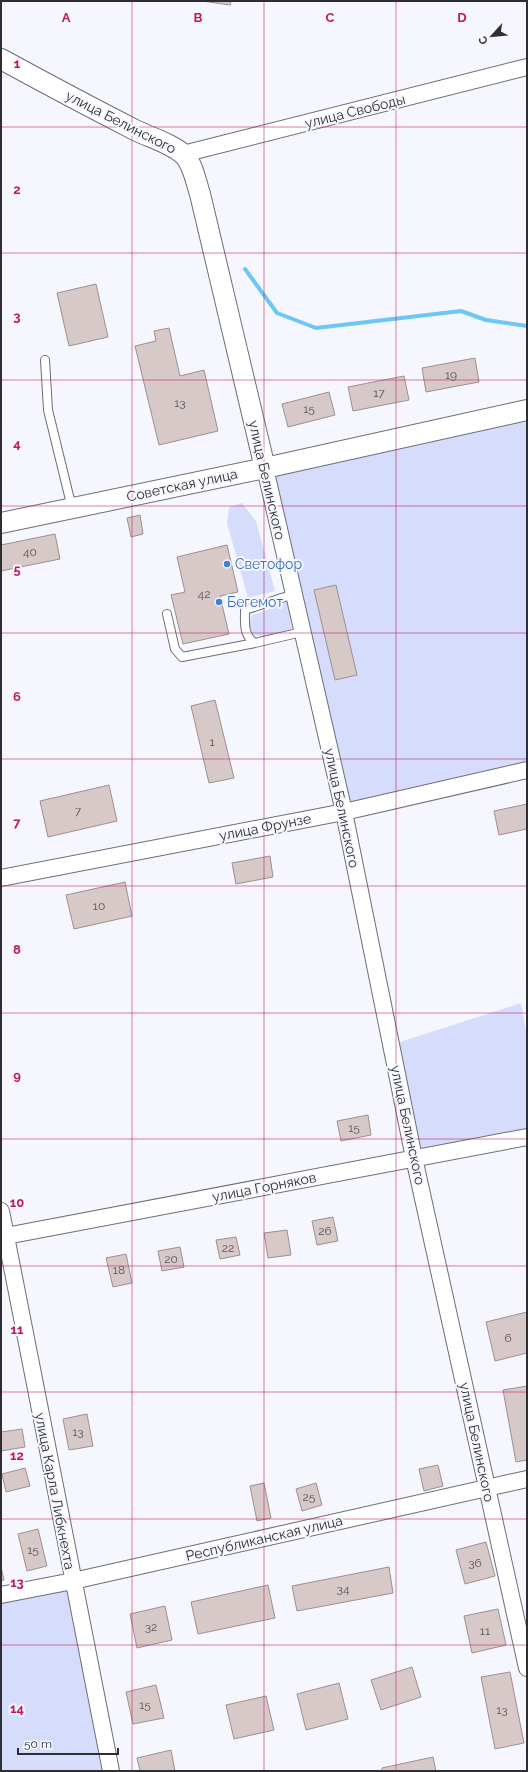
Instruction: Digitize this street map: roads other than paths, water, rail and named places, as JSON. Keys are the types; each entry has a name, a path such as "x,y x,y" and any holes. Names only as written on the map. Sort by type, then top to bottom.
{"street":[{"name":"улица Белинского","path":"1,59 66,95 146,136 170,146 183,154 188,160 200,194 344,812 414,1158 527,1668"},
{"name":"улица Свободы","path":"183,154 527,67"},
{"name":"Советская улица","path":"1,523 265,468 527,410"},
{"name":"улица Фрунзе","path":"1,878 344,812 527,770"},
{"name":"улица Горняков","path":"4,1237 527,1137"},
{"name":"улица Карла Либкнехта","path":"1,1211 4,1237 111,1771"},
{"name":"Республиканская улица","path":"1,1595 73,1581 527,1479"}],"lane":[{"path":"45,360 48,410 72,508"},
{"path":"255,644 249,640 245,629 245,610 294,594"},
{"path":"167,614 175,649 182,657 255,644 302,632"}],"waterway":[{"path":"245,269 277,313 316,328 461,311 486,320 527,326"}],"place":[{"name":"Светофор","path":"227,564"},
{"name":"Бегемот","path":"219,602"}]}
